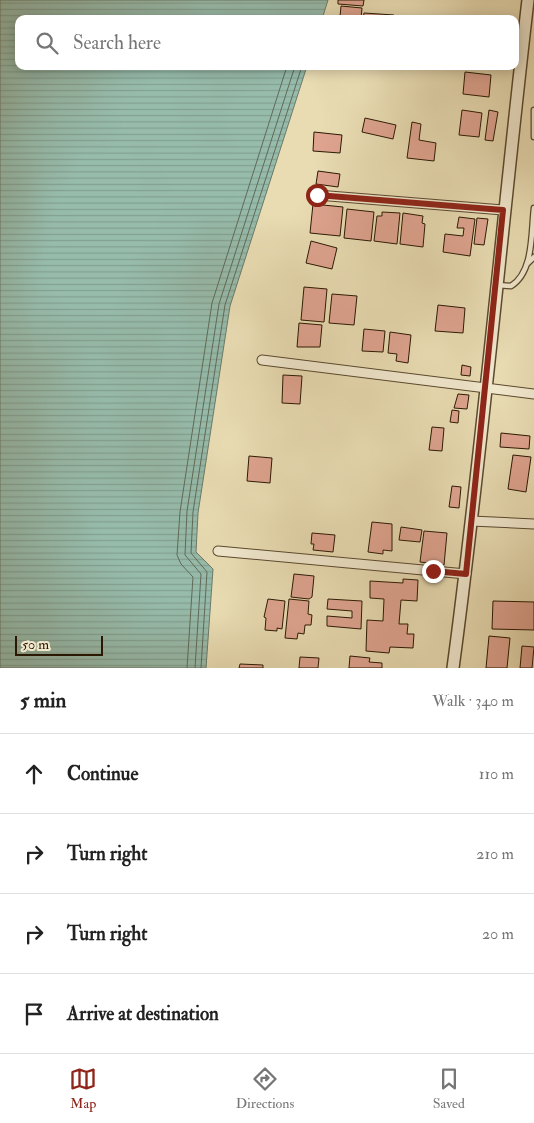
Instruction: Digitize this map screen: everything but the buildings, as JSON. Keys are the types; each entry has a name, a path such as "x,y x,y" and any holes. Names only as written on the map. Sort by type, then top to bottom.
{"street":[{"path":"453,668 466,574 503,210 528,0"},
{"path":"317,195 503,210"},
{"path":"262,360 534,394"},
{"path":"471,521 534,524"},
{"path":"218,551 466,574"}],"lane":[{"path":"534,110 534,137"},
{"path":"527,264 534,208"},
{"path":"496,285 511,286 517,282 527,264 534,257"}],"water":[{"path":"0,0 328,0 323,15 15,15 15,70 306,70 230,306 198,513 196,552 213,569 206,668 0,668"}],"route":[{"path":"317,195 503,210 466,574 433,571"}]}
